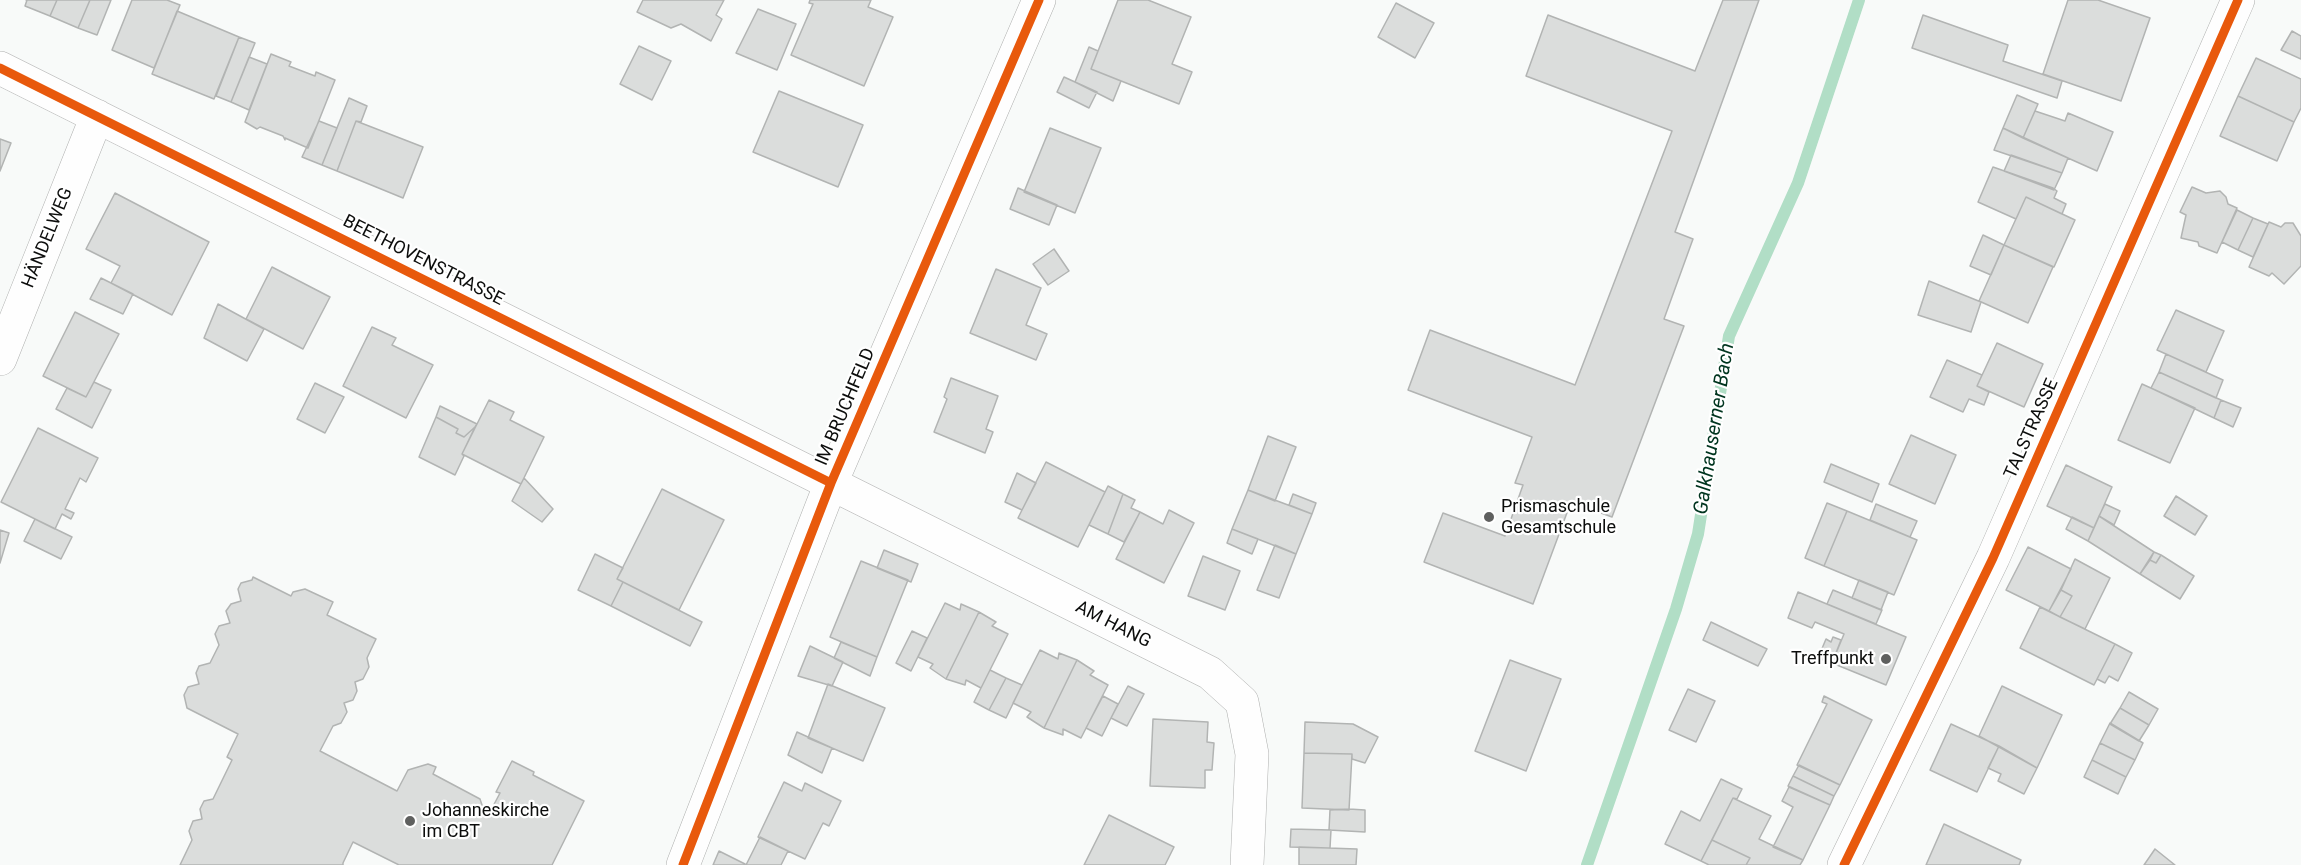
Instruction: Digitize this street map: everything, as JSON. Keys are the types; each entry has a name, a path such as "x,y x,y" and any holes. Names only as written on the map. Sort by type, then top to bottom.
{"street":[{"name":"IM BRUCHFELD","path":"683,865 831,483 1039,0"},
{"name":"TALSTRASSE","path":"1844,865 1993,558 2238,0"},
{"name":"BEETHOVENSTRASSE","path":"0,68 831,483"},
{"name":"HÄNDELWEG","path":"0,359 96,116"},
{"name":"AM HANG","path":"831,483 1210,673 1242,702 1252,754 1247,865"}],"building":[{"path":"27,0 57,0 50,16 25,6"},
{"path":"57,0 90,0 78,28 50,16"},
{"path":"90,0 111,0 97,35 78,28"},
{"path":"132,0 167,0 180,5 154,68 112,50"},
{"path":"643,0 724,0 716,15 722,19 711,41 681,24 671,28 637,12"},
{"path":"810,0 871,0 868,7 893,17 864,86 791,55 813,4 809,3"},
{"path":"1118,0 1148,0 1191,17 1172,64 1192,72 1179,104 1091,69"},
{"path":"1723,0 1759,0 1675,232 1693,239 1664,319 1684,326 1612,517 1571,502 1533,604 1424,562 1443,513 1505,536 1523,485 1515,483 1532,437 1408,390 1430,330 1575,385 1672,131 1526,76 1548,15 1695,71"},
{"path":"2068,0 2098,0 2150,18 2121,101 2043,74"},
{"path":"1396,3 1434,23 1415,58 1378,37"},
{"path":"758,9 796,24 777,70 736,53"},
{"path":"177,11 239,37 214,99 152,74"},
{"path":"1923,15 2008,45 2003,61 2062,81 2057,98 1912,48"},
{"path":"2292,31 2301,36 2301,59 2281,50"},
{"path":"239,37 255,43 231,102 216,96"},
{"path":"639,46 671,61 652,100 620,84"},
{"path":"1089,47 1098,51 1091,69 1121,81 1113,101 1075,82"},
{"path":"271,54 291,62 289,66 315,76 316,72 335,80 308,148 285,138 285,140 283,136 260,127 257,129 245,122"},
{"path":"249,57 267,64 249,110 231,102"},
{"path":"2256,58 2301,79 2301,108 2294,122 2238,96"},
{"path":"1064,77 1097,92 1089,108 1057,92"},
{"path":"779,91 863,125 838,187 753,152"},
{"path":"2017,95 2038,104 2023,138 2003,128"},
{"path":"2238,96 2294,122 2277,161 2220,136"},
{"path":"349,98 367,106 361,122 356,121 337,171 322,165"},
{"path":"2035,111 2065,121 2068,113 2113,132 2097,171 2023,138"},
{"path":"319,121 337,128 322,165 302,157"},
{"path":"356,121 423,147 403,198 337,171"},
{"path":"1050,128 1101,148 1075,213 1024,192"},
{"path":"2003,128 2068,158 2062,173 1994,150"},
{"path":"0,139 11,143 0,171"},
{"path":"2011,155 2062,173 2054,190 2004,171"},
{"path":"1993,167 2053,188 2057,191 2054,198 2066,204 2062,214 2026,197 2016,219 1978,202"},
{"path":"2192,187 2206,193 2220,191 2226,197 2228,204 2237,208 2217,253 2199,246 2198,242 2181,238 2186,215 2180,212"},
{"path":"1018,188 1057,205 1049,225 1010,209"},
{"path":"115,193 209,242 172,315 111,283 120,266 86,249"},
{"path":"2026,197 2075,220 2054,267 2004,245"},
{"path":"2237,210 2253,218 2238,250 2222,242"},
{"path":"2253,218 2268,224 2253,257 2238,250"},
{"path":"2269,222 2281,227 2285,223 2293,223 2301,236 2301,266 2284,284 2272,273 2269,276 2249,267"},
{"path":"1983,235 2004,245 1991,275 1970,266"},
{"path":"2004,245 2053,267 2028,323 1979,301"},
{"path":"1054,249 1069,271 1048,285 1033,264"},
{"path":"272,267 330,297 303,349 246,319"},
{"path":"996,269 1041,288 1026,325 1047,334 1036,360 970,333"},
{"path":"101,278 133,294 123,314 90,299"},
{"path":"1929,281 1981,302 1971,332 1918,315"},
{"path":"218,304 264,329 247,361 204,338"},
{"path":"2176,310 2224,331 2206,372 2157,350"},
{"path":"75,312 119,334 86,397 43,376"},
{"path":"372,327 396,338 392,345 433,365 406,418 343,386"},
{"path":"1997,343 2043,364 2024,407 1977,386"},
{"path":"2166,354 2223,380 2216,398 2159,372"},
{"path":"1947,360 1982,375 1977,386 1989,392 1984,405 1969,399 1963,412 1930,397"},
{"path":"2159,372 2221,400 2214,418 2151,388"},
{"path":"951,378 998,396 986,429 993,432 985,453 934,432 947,399 944,397"},
{"path":"94,382 111,390 92,428 56,409 67,388 86,397"},
{"path":"315,383 344,397 325,433 297,419"},
{"path":"2142,384 2195,408 2170,463 2118,440"},
{"path":"489,400 514,412 510,420 544,437 521,484 462,454"},
{"path":"2221,400 2241,408 2233,427 2214,418"},
{"path":"440,406 477,424 464,437 456,433 458,429 436,417"},
{"path":"436,417 458,429 456,433 464,437 475,427 455,475 419,457"},
{"path":"38,428 98,458 86,482 80,478 65,509 74,513 71,519 62,514 55,529 1,502"},
{"path":"1911,435 1956,455 1935,504 1889,484"},
{"path":"1268,436 1296,447 1275,501 1248,490"},
{"path":"1046,462 1105,492 1078,547 1018,518"},
{"path":"1831,464 1879,484 1872,502 1824,482"},
{"path":"2066,465 2112,487 2094,528 2047,506"},
{"path":"1017,473 1036,483 1022,510 1005,502"},
{"path":"524,478 553,509 542,522 512,501"},
{"path":"1108,486 1123,494 1108,534 1089,525"},
{"path":"662,489 724,520 679,610 617,579"},
{"path":"1248,490 1312,514 1296,554 1232,529"},
{"path":"1123,494 1135,500 1131,508 1140,512 1124,542 1108,534"},
{"path":"1293,494 1316,503 1312,514 1289,505"},
{"path":"2176,496 2207,516 2195,535 2164,516"},
{"path":"1827,503 1847,511 1824,566 1805,558"},
{"path":"1876,504 1917,521 1910,537 1870,520"},
{"path":"2105,504 2120,511 2114,525 2099,516"},
{"path":"1169,510 1194,523 1164,583 1116,559 1140,512 1163,524"},
{"path":"1847,511 1917,540 1894,595 1824,566"},
{"path":"2099,516 2154,552 2140,574 2088,541"},
{"path":"2072,517 2094,528 2088,541 2066,529"},
{"path":"35,519 72,537 61,559 24,541"},
{"path":"1232,529 1258,539 1252,554 1227,543"},
{"path":"0,530 9,533 0,563"},
{"path":"1275,545 1296,554 1279,598 1257,590"},
{"path":"2028,547 2071,569 2049,611 2006,590"},
{"path":"884,550 918,564 911,582 877,568"},
{"path":"2154,552 2161,555 2156,563 2150,560"},
{"path":"595,554 623,568 617,579 623,582 611,606 578,590"},
{"path":"2161,555 2194,576 2180,599 2140,574 2150,560 2156,563"},
{"path":"1203,556 1240,571 1225,610 1188,596"},
{"path":"2075,559 2110,578 2085,629 2060,617 2072,596 2061,590"},
{"path":"861,561 908,580 877,657 830,637"},
{"path":"253,577 291,596 293,592 305,589 333,602 327,615 376,639 367,658 369,667 363,679 355,682 357,691 353,700 344,703 347,712 341,723 333,726 320,751 397,791 408,770 428,764 436,767 433,774 480,799 483,808 490,812 500,793 496,792 512,761 534,772 533,775 584,801 552,865 399,865 353,842 343,865 180,865 192,840 189,831 193,821 202,819 200,809 204,801 213,799 232,760 227,757 238,734 187,708 184,695 188,687 199,684 196,673 199,666 210,663 219,645 215,634 219,626 230,623 226,611 231,604 241,601 238,589 241,583 252,580"},
{"path":"1859,580 1888,592 1881,610 1852,598"},
{"path":"623,582 702,622 690,646 611,606"},
{"path":"1833,590 1882,610 1876,624 1827,604"},
{"path":"2061,590 2072,596 2060,617 2049,611"},
{"path":"1798,592 1906,637 1886,685 1832,663 1844,634 1815,622 1812,628 1788,618"},
{"path":"945,603 960,610 961,604 979,612 946,679 930,668 933,664 918,657"},
{"path":"2040,607 2115,644 2094,685 2020,648"},
{"path":"979,612 996,622 992,626 1008,634 981,688 966,680 965,685 946,679"},
{"path":"1711,622 1767,649 1758,666 1703,640"},
{"path":"912,631 927,638 911,671 896,663"},
{"path":"1833,637 1841,640 1832,663 1818,658 1826,639 1831,642"},
{"path":"841,642 877,657 870,676 834,658"},
{"path":"2115,644 2132,653 2118,681 2109,676 2105,683 2097,679"},
{"path":"810,646 843,662 832,686 798,676"},
{"path":"1040,650 1058,659 1059,653 1077,660 1044,728 1027,717 1031,712 1013,703"},
{"path":"1077,660 1094,671 1090,675 1108,685 1081,738 1063,729 1063,735 1044,728"},
{"path":"1510,660 1561,679 1526,771 1475,751"},
{"path":"990,670 1006,678 989,710 974,702"},
{"path":"1006,678 1022,685 1006,718 989,710"},
{"path":"828,684 885,708 863,761 808,738"},
{"path":"1128,686 1144,694 1127,726 1111,718"},
{"path":"2002,686 2062,715 2037,768 1979,736"},
{"path":"1688,689 1715,701 1696,742 1669,730"},
{"path":"2129,692 2158,709 2149,725 2120,708"},
{"path":"1103,696 1118,704 1102,736 1086,728"},
{"path":"1824,696 1872,720 1840,785 1797,765 1827,704 1822,702"},
{"path":"2120,708 2149,725 2139,741 2110,724"},
{"path":"1153,719 1208,722 1207,742 1214,743 1212,770 1205,770 1205,788 1150,786"},
{"path":"1305,722 1353,724 1378,737 1365,763 1352,759 1352,754 1304,753"},
{"path":"2110,723 2143,743 2135,760 2100,743"},
{"path":"1951,724 1999,746 1977,792 1930,770"},
{"path":"797,732 832,748 822,773 788,755"},
{"path":"2100,743 2135,760 2126,777 2092,760"},
{"path":"1999,746 2037,768 2024,794 1998,781 2001,774 1988,768"},
{"path":"1304,753 1352,754 1349,810 1302,808"},
{"path":"2092,760 2126,777 2118,794 2084,777"},
{"path":"1799,765 1840,785 1834,796 1793,776"},
{"path":"1793,776 1834,796 1830,805 1788,786"},
{"path":"1721,779 1742,789 1737,799 1733,798 1701,861 1665,844 1681,811 1700,821"},
{"path":"784,782 802,791 805,783 841,801 829,826 823,823 805,859 758,837"},
{"path":"1789,787 1830,805 1803,860 1773,847 1793,807 1782,801"},
{"path":"1733,798 1771,816 1759,839 1803,860 1800,865 1746,865 1750,858 1712,840"},
{"path":"1330,810 1365,810 1365,832 1329,830"},
{"path":"1109,815 1174,847 1165,865 1084,865"},
{"path":"1944,824 2021,860 2019,865 1926,865"},
{"path":"1291,829 1331,830 1330,848 1290,847"},
{"path":"760,837 788,851 781,865 746,865"},
{"path":"1712,840 1750,858 1746,865 1709,865 1701,861"},
{"path":"1299,847 1357,849 1356,865 1299,865"},
{"path":"2155,849 2175,865 2144,865"},
{"path":"719,851 745,864 713,865"}],"waterway":[{"name":"Galkhauserner Bach","path":"1587,865 1676,609 1698,534 1729,336 1798,183 1859,0"}],"cycle path":[{"path":"683,865 831,483 1039,0"},
{"path":"1844,865 1993,558 2238,0"},
{"path":"0,68 831,483"}],"place":[{"name":"Prismaschule Gesamtschule","path":"1489,517"},
{"name":"Treffpunkt","path":"1886,659"},
{"name":"Johanneskirche im CBT","path":"410,821"}]}
